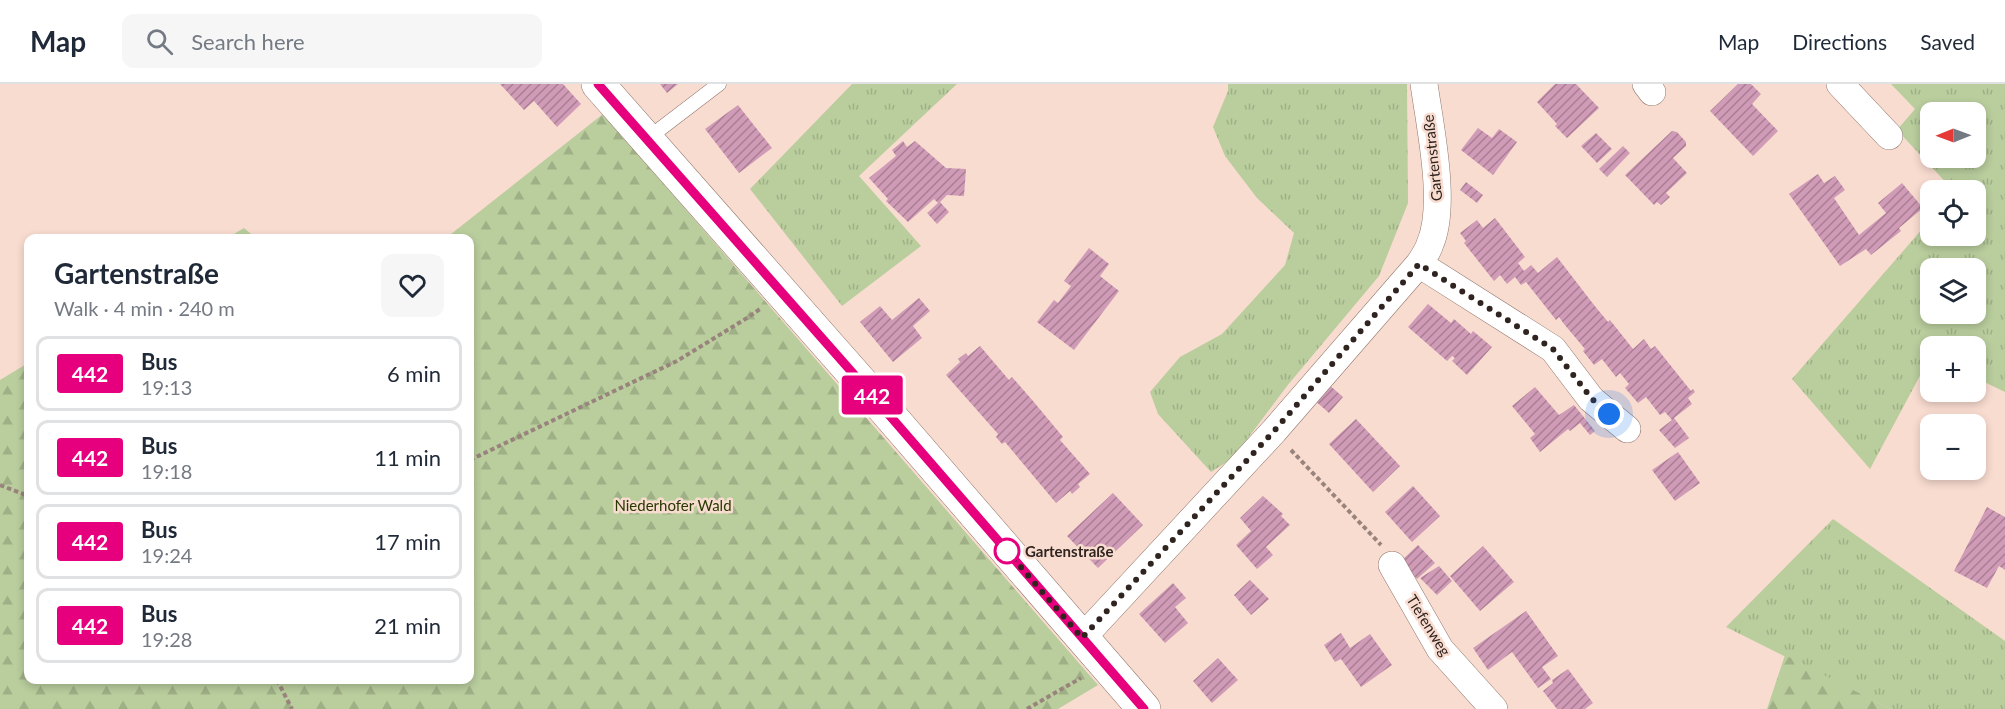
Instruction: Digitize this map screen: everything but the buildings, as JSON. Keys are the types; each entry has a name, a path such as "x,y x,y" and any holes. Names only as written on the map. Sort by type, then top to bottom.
{"main road":[{"path":"598,84 782,291 1144,709"}],"street":[{"name":"Gartenstraße","path":"1082,638 1274,431 1419,264 1431,243 1438,197 1425,84"},
{"path":"1840,84 1889,136"},
{"path":"1419,264 1553,349 1592,399 1627,429"},
{"name":"Tiefenweg","path":"1392,565 1440,648 1494,709"}],"lane":[{"path":"647,139 719,84"}],"path":[{"path":"474,458 677,361 747,318 782,291"},
{"path":"1274,431 1381,545 1392,565"},
{"path":"0,485 24,494"},
{"path":"1027,709 1105,664"},
{"path":"279,684 292,709"}],"green space":[{"path":"852,84 957,84 859,176 921,246 842,306 750,189"},
{"path":"1228,84 1407,84 1408,203 1379,276 1287,386 1233,458 1211,472 1158,414 1150,392 1180,357 1222,334 1285,265 1294,233 1257,198 1225,156 1213,127 1228,91"},
{"path":"1891,84 2005,84 2005,392 1986,383 1986,336 1920,336 1920,376 1870,469 1792,379 1920,232 1920,246 1986,246 1986,180 1944,180 1932,168 1986,168 1986,102 1920,102 1920,155 1897,130 1915,109"},
{"name":"Niederhofer Wald","path":"603,114 1098,685 1058,709 0,709 0,380 24,365 24,684 474,684 474,234 451,234"},
{"path":"244,228 251,234 234,234"},
{"path":"1833,519 2005,641 2005,709 1890,709 1726,627"},
{"path":"1785,655 1890,709 1767,709"}],"bus line":[{"name":"442","path":"598,84 1144,709"}],"place":[{"name":"Gartenstraße","path":"1007,551"}],"route":[{"path":"1007,551 1082,638 1274,431 1419,264 1553,349 1592,399 1609,414"}]}
